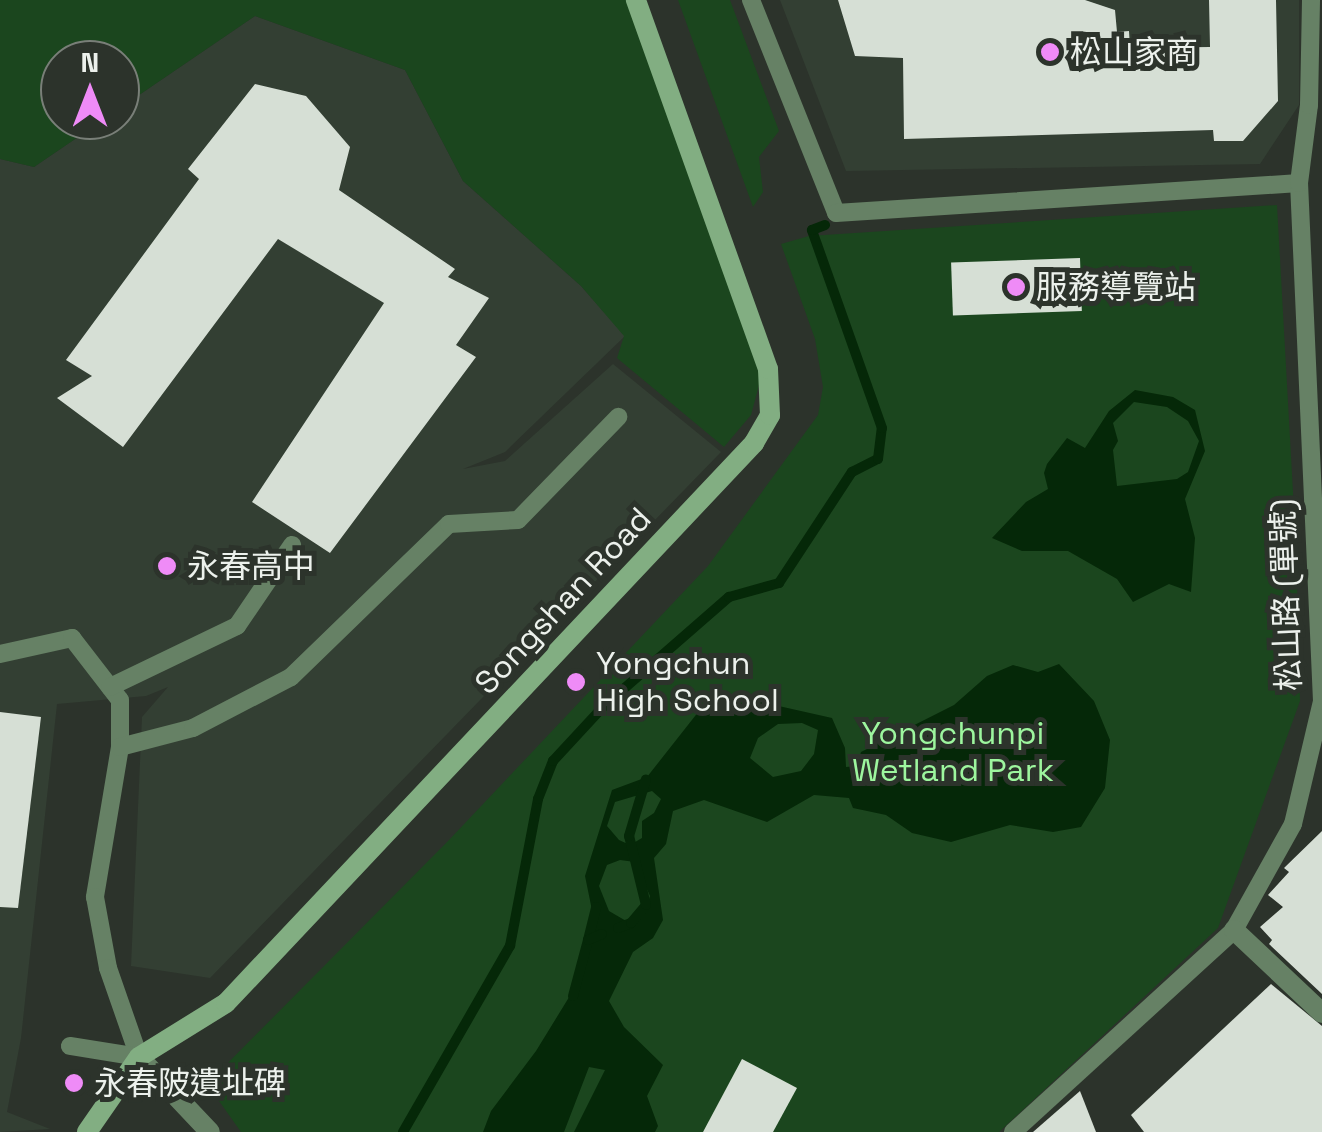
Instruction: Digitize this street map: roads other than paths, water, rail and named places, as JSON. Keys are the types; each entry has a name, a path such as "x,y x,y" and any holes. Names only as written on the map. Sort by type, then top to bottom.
{"street":[{"name":"Songshan Road","path":"87,1132 140,1057 226,1002 754,443 770,416 768,369 636,0"},
{"path":"1234,930 1322,1013"},
{"path":"140,1057 210,1132"}],"lane":[{"path":"752,0 836,213 1299,183"},
{"name":"松山路 (單號)","path":"1012,1132 1234,930 1293,824 1322,700 1299,183 1309,105 1312,0"},
{"path":"120,747 193,728 291,677 449,524 518,520 618,417"},
{"path":"110,687 236,626 292,545"},
{"path":"0,654 72,638 120,700 120,747 95,897 108,968 140,1057 70,1046"}],"waterway":[{"path":"403,1132 510,946 538,799 553,761 604,706 729,597 779,583 852,472 878,459 882,428 812,230 825,225"},
{"path":"618,928 631,923 646,905 629,836 646,779"},
{"path":"588,940 596,907"},
{"path":"573,996 588,940 602,934"}],"place":[{"name":"松山家商","path":"1050,52"},
{"name":"服務導覽站","path":"1016,287"},
{"name":"永春高中","path":"167,566"},
{"name":"Yongchun High School","path":"576,682"},
{"name":"永春陂遺址碑","path":"74,1083"}],"park label":[{"name":"Yongchunpi Wetland Park","path":"953,752"}]}
